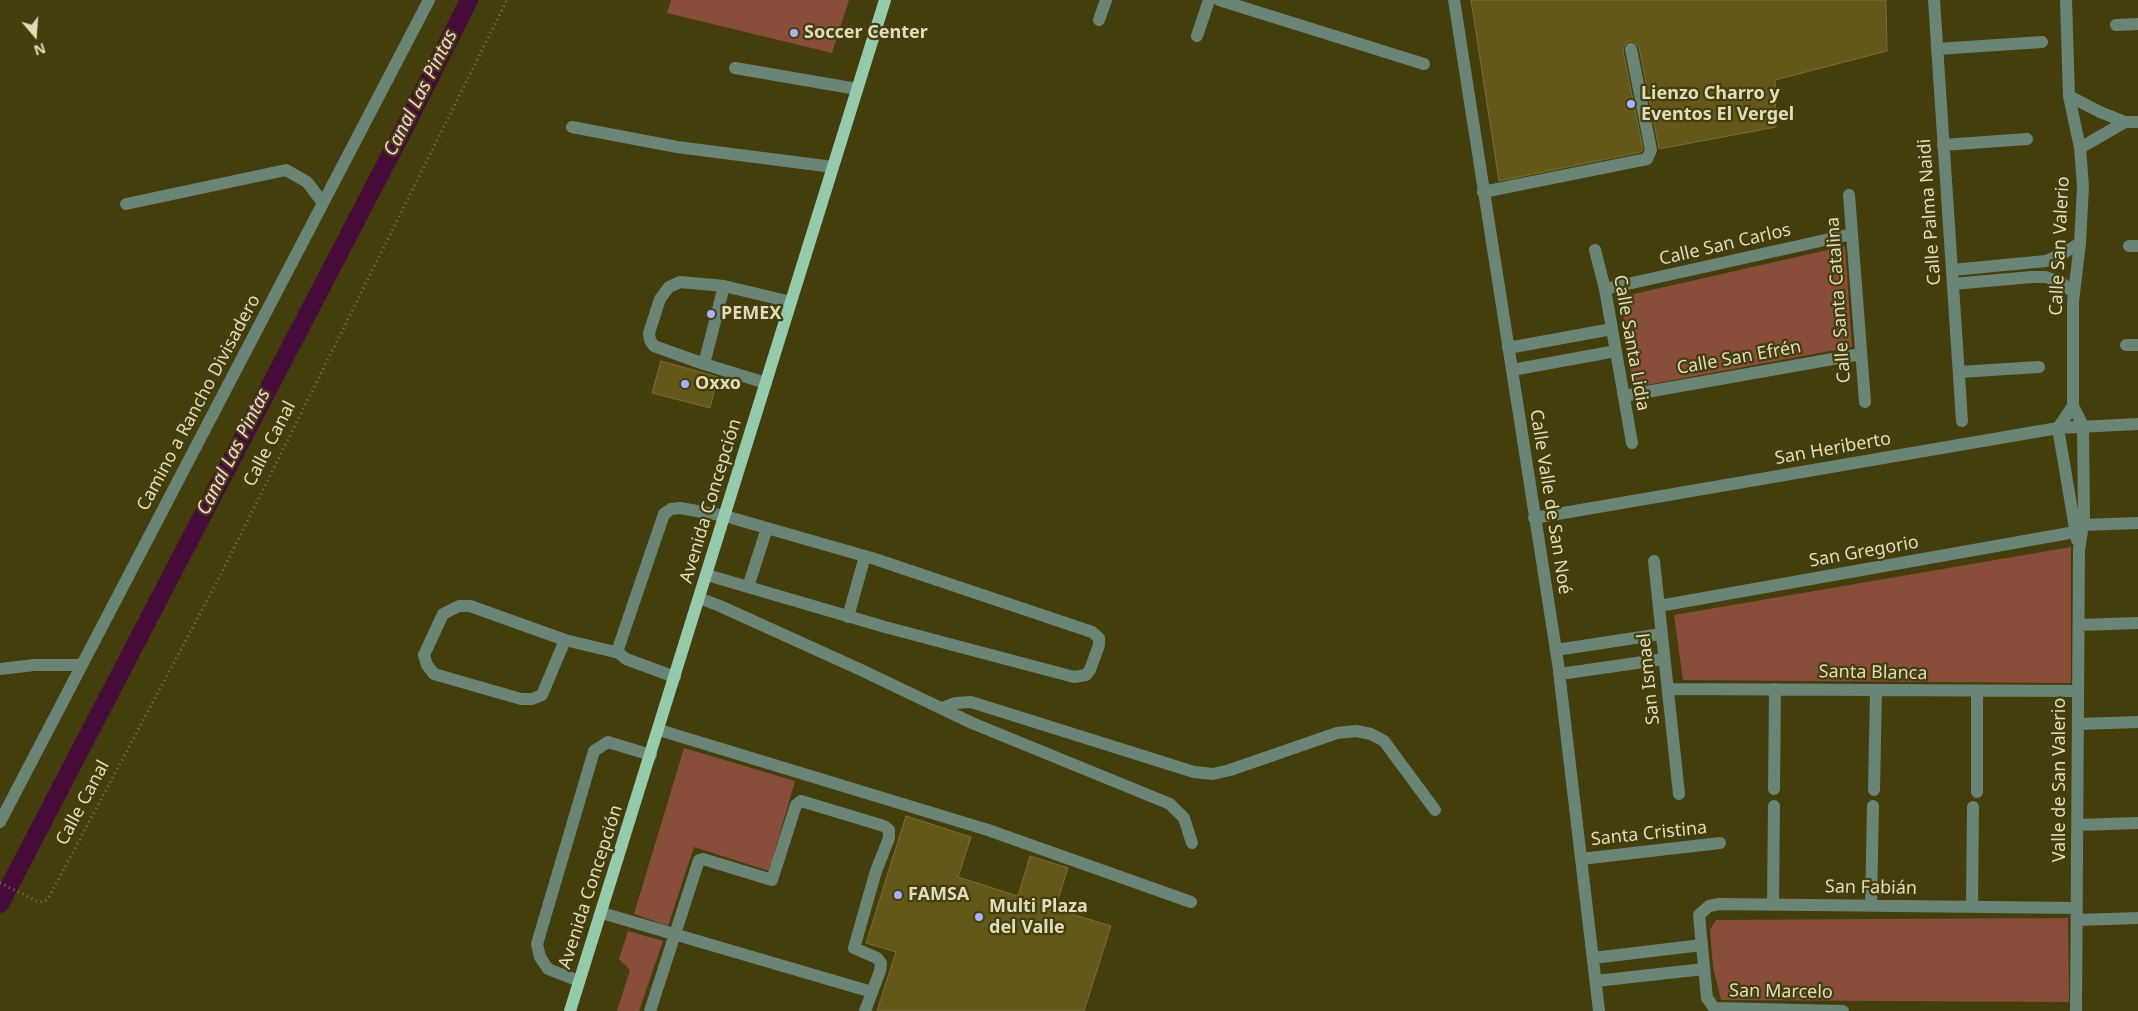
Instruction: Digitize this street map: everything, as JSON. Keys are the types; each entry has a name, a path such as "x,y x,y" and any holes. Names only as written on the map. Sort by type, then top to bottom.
{"main road":[{"name":"Avenida Concepción","path":"570,1011 885,0"}],"street":[{"name":"Camino a Rancho Divisadero","path":"0,822 429,0"},
{"path":"1100,20 1106,0"},
{"path":"1197,36 1209,0"},
{"path":"1219,0 1424,64"},
{"name":"Calle Valle de San Noé","path":"1454,0 1560,674 1599,1011"},
{"name":"Calle Palma Naidi","path":"1934,0 1962,421"},
{"name":"Calle San Valerio","path":"2066,0 2070,96 2080,148 2083,186 2080,243 2074,293 2072,406 2083,426"},
{"path":"2116,25 2138,24"},
{"path":"1937,49 2042,42"},
{"path":"1483,192 1648,159 1651,150 1631,49"},
{"path":"735,68 857,89"},
{"path":"2070,96 2100,112 2132,122"},
{"path":"2080,148 2132,122"},
{"path":"572,127 677,147 833,167"},
{"path":"1943,145 2027,140"},
{"path":"126,204 286,170 307,182 323,203"},
{"name":"Calle Santa Catalina","path":"1849,195 1865,402"},
{"name":"Calle San Carlos","path":"1605,289 1852,234"},
{"path":"1952,270 2030,264 2052,260 2080,243"},
{"name":"Calle Santa Lidia","path":"1595,250 1605,289 1632,443"},
{"path":"2030,264 2032,277"},
{"path":"1953,284 2032,277 2051,278 2062,283 2074,293"},
{"path":"766,383 654,346 650,340 649,332 660,299 669,287 680,282 724,286 791,302"},
{"path":"704,364 724,286"},
{"path":"1508,348 1612,329"},
{"path":"1512,370 1616,351"},
{"name":"Calle San Efrén","path":"1624,396 1861,354"},
{"path":"1959,372 2039,367"},
{"path":"2058,428 2072,406"},
{"name":"San Heriberto","path":"1534,518 2058,428 2138,424"},
{"name":"Valle de San Valerio","path":"2076,1011 2079,528 2083,426"},
{"name":"Valle de San Valerio","path":"2058,428 2079,528"},
{"path":"619,653 618,644 664,514 671,509 680,508 725,516 866,556 1092,632 1099,638 1099,645 1090,670 1086,675 1074,677 707,576"},
{"name":"San Gregorio","path":"1658,606 2079,528 2138,523"},
{"path":"748,588 767,528"},
{"path":"848,616 866,556"},
{"name":"San Ismael","path":"1654,561 1679,794"},
{"path":"700,598 772,629 972,723 1170,804 1184,818 1192,843"},
{"path":"564,640 542,695 532,699 521,699 434,674 427,665 424,655 443,614 459,606 470,606 564,640 619,653 626,658 675,677"},
{"path":"2079,625 2138,623"},
{"path":"1556,650 1661,634"},
{"path":"1560,674 1664,658"},
{"path":"0,669 34,665 82,665"},
{"name":"Santa Blanca","path":"1668,689 2078,691"},
{"path":"1774,789 1775,689"},
{"path":"1874,790 1876,690"},
{"path":"1977,691 1977,792"},
{"path":"942,708 955,703 971,702 1194,772 1214,774 1337,733 1356,731 1372,734 1384,741 1435,810"},
{"path":"2078,724 2138,722"},
{"path":"659,730 988,830 1191,902"},
{"path":"579,981 548,969 540,958 537,944 594,751 608,742 651,755"},
{"path":"650,1011 700,860 703,859 772,880 796,805 799,802 884,826 889,830 889,838 876,871 854,948 880,960 880,971 865,1011"},
{"path":"1773,905 1774,806"},
{"path":"1871,906 1873,806"},
{"path":"1972,907 1973,807"},
{"path":"2078,825 2138,823"},
{"name":"Santa Cristina","path":"1582,859 1720,843"},
{"name":"San Fabián","path":"1718,1009 1710,1005 1707,998 1699,915 1709,906 1719,904 1972,907 2138,918"},
{"path":"602,913 872,992"},
{"path":"1593,958 1702,945"},
{"path":"1596,981 1704,969"},
{"name":"San Marcelo","path":"1718,1009 1842,1011"}],"path":[{"name":"Calle Canal","path":"0,883 39,902 45,902 50,897 219,578 507,0"}],"shaded area":[{"name":"Soccer Center","path":"671,0 849,0 832,53 667,13"},
{"path":"1845,246 1852,347 1641,386 1632,379 1622,306 1625,296"},
{"path":"2071,547 2071,683 1683,680 1674,615"},
{"path":"684,748 795,781 769,871 694,847 668,926 634,914"},
{"path":"2068,918 2069,1002 1721,1000 1713,967 1710,930 1716,920"},
{"path":"628,931 663,941 639,1011 617,1011 630,970 619,959"}],"building":[{"name":"Lienzo Charro y Eventos El Vergel","path":"1471,0 1886,0 1887,51 1775,80 1776,127 1659,149 1639,47 1634,42 1629,41 1624,46 1623,51 1643,149 1641,152 1499,181"},
{"name":"Oxxo","path":"661,361 718,377 710,408 652,393"},
{"name":"Multi Plaza del Valle","path":"906,816 971,837 958,877 1018,896 1030,856 1068,868 1055,909 1111,926 1084,1011 877,1011 896,952 866,943"}],"waterway":[{"name":"Canal Las Pintas","path":"0,904 407,123 469,0"}],"place":[{"name":"Soccer Center","path":"794,33"},
{"name":"Lienzo Charro y Eventos El Vergel","path":"1631,104"},
{"name":"PEMEX","path":"711,314"},
{"name":"Oxxo","path":"685,384"},
{"name":"FAMSA","path":"898,895"},
{"name":"Multi Plaza del Valle","path":"979,917"}]}
